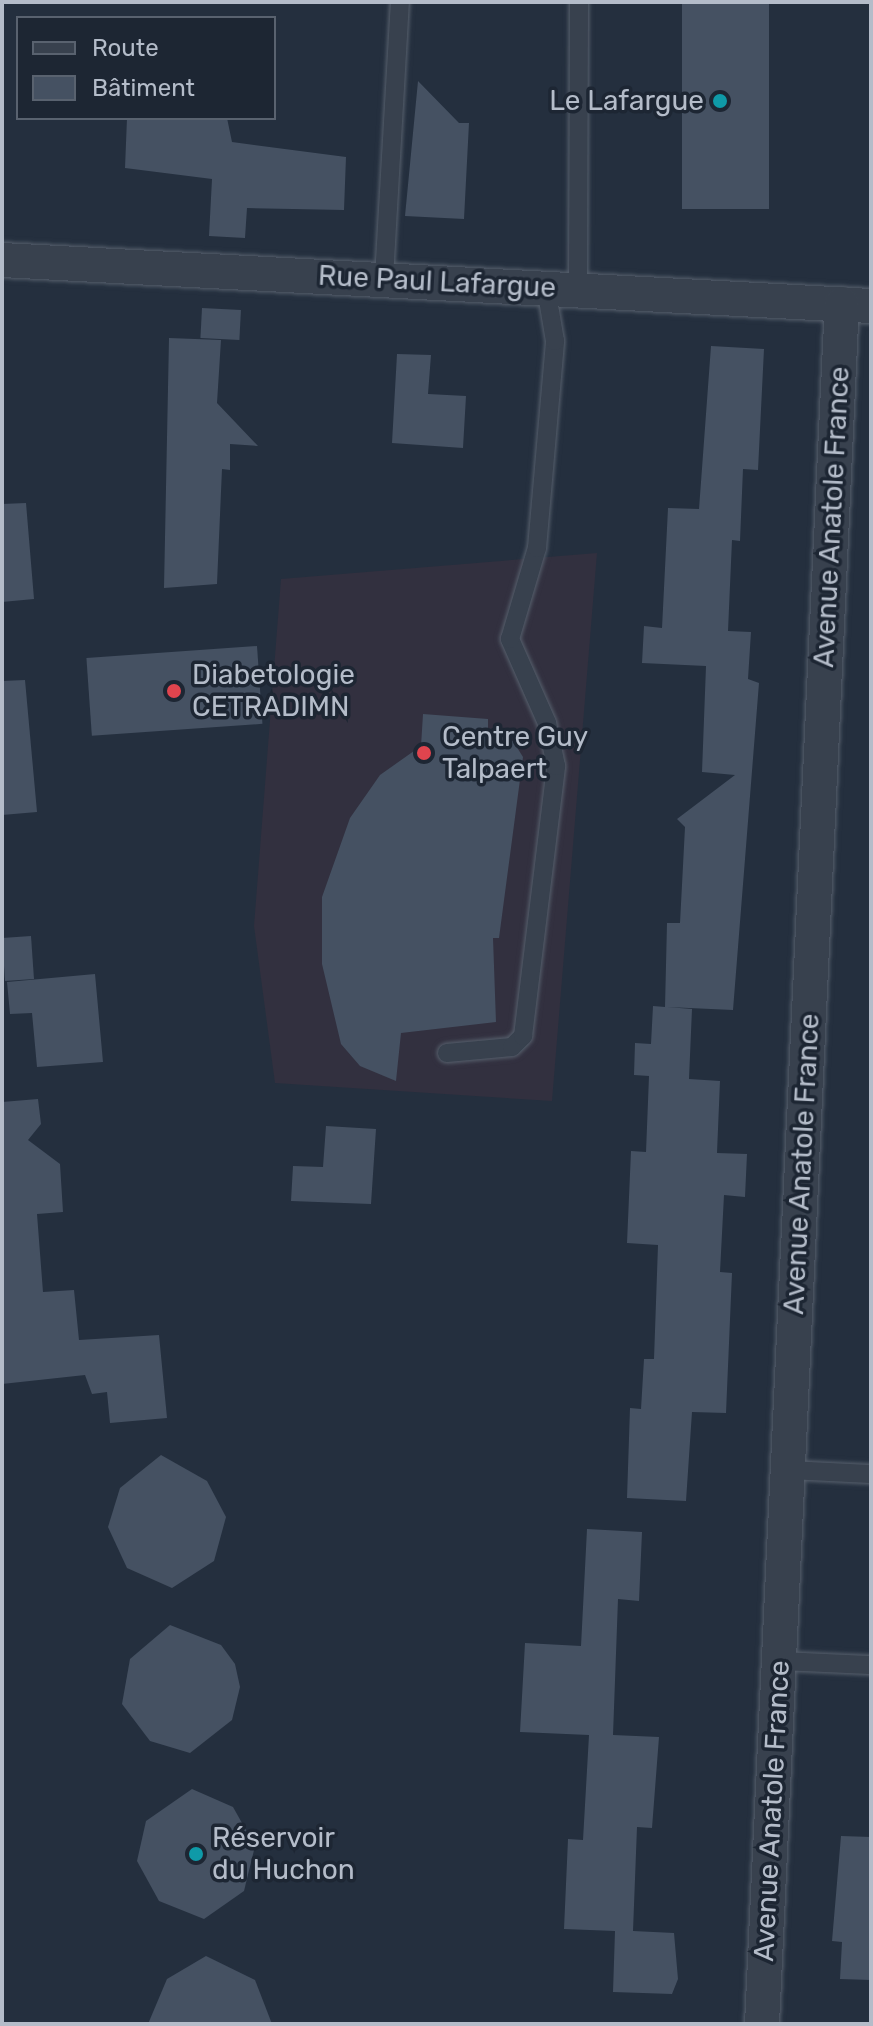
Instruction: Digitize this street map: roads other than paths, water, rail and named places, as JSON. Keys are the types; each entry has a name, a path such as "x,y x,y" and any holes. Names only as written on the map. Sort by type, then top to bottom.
{"street":[{"name":"Rue Paul Lafargue","path":"2,260 856,305"},
{"name":"Avenue Anatole France","path":"762,2024 788,1470 856,305"}],"lane":[{"path":"384,278 400,2"},
{"path":"447,1053 512,1047 523,1036 556,766 547,723 510,639 537,548 562,289 579,2"},
{"path":"788,1470 871,1474"},
{"path":"779,1661 871,1665"}],"place":[{"name":"Le Lafargue","path":"720,101"},
{"name":"Diabetologie CETRADIMN","path":"174,691"},
{"name":"Centre Guy Talpaert","path":"424,753"},
{"name":"Réservoir du Huchon","path":"196,1854"}]}
